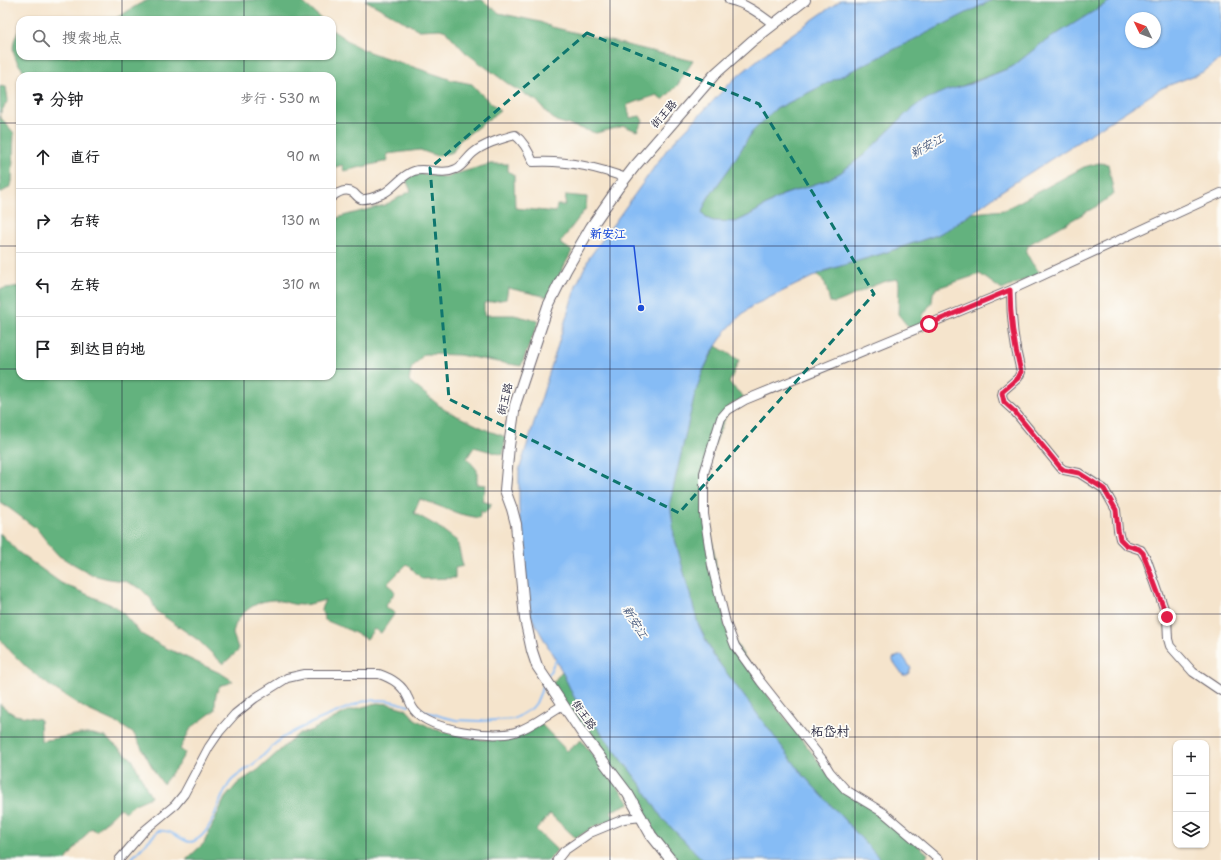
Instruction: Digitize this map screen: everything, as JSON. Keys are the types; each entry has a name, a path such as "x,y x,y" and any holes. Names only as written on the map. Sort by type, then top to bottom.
{"main road":[{"name":"街王路","path":"670,860 651,835 628,794 550,686 538,666 532,651 525,619 516,524 505,490 514,411 531,353 554,293 591,227 626,178 715,74 752,41 805,0"}],"street":[{"path":"729,0 740,2 773,24"},
{"path":"336,194 346,190 352,192 359,198 364,199 382,194 414,171 445,172 456,170 475,151 495,140 515,135 529,152 533,162 570,163 611,172 626,178"},
{"path":"939,860 884,813 851,793 840,784 739,653 726,623 712,566 704,514 704,473 719,422 728,410 744,400 1010,290 1221,193"},
{"path":"1010,290 1012,328 1021,372 1018,378 1003,391 1004,402 1015,412 1060,467 1064,470 1079,473 1104,489 1116,510 1120,539 1126,545 1140,550 1147,560 1167,617 1168,640 1170,646 1193,672 1221,691"},
{"path":"119,860 145,830 175,805 184,794 209,747 227,722 243,706 293,676 305,674 379,674 386,676 401,686 413,709 425,720 465,732 492,735 515,732 530,725 563,705"},
{"path":"557,860 564,851 590,833 624,819 642,817"}],"highlighted area":[{"path":"587,33 759,104 874,294 679,513 449,399 430,168"}],"green space":[{"path":"149,0 300,0 318,16 119,16"},
{"path":"365,0 482,0 499,13 693,61 677,86 663,100 657,95 627,105 630,118 640,116 643,121 637,131 624,126 596,133 556,121 537,101 511,86 465,52 446,31 440,29 419,30"},
{"path":"992,0 1112,0 1041,44 1012,67 928,99 909,111 864,155 840,173 827,180 782,195 736,222 713,221 706,218 702,212 708,198 731,166 752,132 774,110"},
{"path":"336,33 366,51 452,80 472,84 500,111 459,141 453,152 437,156 420,150 387,154 388,161 344,171 342,165 336,167 336,72 25,72 16,60 336,60"},
{"path":"16,35 16,60 13,48"},
{"path":"0,86 6,87 8,100 0,114"},
{"path":"0,115 14,133 12,182 9,188 0,193"},
{"path":"1099,163 1108,164 1114,194 1097,206 1028,246 1026,252 1040,273 1002,290 980,274 937,288 933,293 932,302 923,315 923,322 909,328 898,314 898,279 873,286 835,303 830,302 825,283 817,274 937,235 973,213 1004,210 1084,167"},
{"path":"490,164 508,164 508,171 514,175 515,208 556,212 557,205 565,205 566,195 587,197 586,208 560,243 572,251 548,297 508,288 506,299 484,303 484,315 514,315 539,321 521,366 459,355 424,354 411,369 409,381 445,410 489,431 506,437 503,455 474,447 467,458 477,470 477,484 486,485 482,501 492,504 485,513 481,511 479,518 460,514 420,499 414,513 437,526 457,541 463,566 455,568 455,578 422,579 407,564 388,583 395,592 385,607 395,613 381,633 374,629 367,639 325,620 321,609 325,600 301,605 269,600 255,605 242,614 233,634 238,651 223,664 198,640 156,611 151,599 140,588 125,581 93,575 59,556 37,529 0,503 0,289 16,287 16,380 336,380 336,219 385,205 411,191 406,180 415,173 445,177"},
{"path":"716,346 739,360 729,383 744,397 730,406 702,474 725,625 769,697 833,780 879,811 928,854 925,860 881,860 803,775 713,655 698,624 674,536 670,502 694,397 702,373"},
{"path":"0,533 18,552 61,583 116,607 141,634 162,646 222,674 233,681 219,687 216,693 215,710 191,728 180,749 185,753 178,765 163,784 134,734 119,724 86,709 50,686 26,667 0,639"},
{"path":"562,671 574,697 642,786 662,818 703,860 675,860 672,857 552,684"},
{"path":"377,703 389,704 406,709 415,719 433,729 474,739 491,740 517,735 540,723 567,751 581,740 630,803 611,811 614,818 610,821 595,826 576,838 550,814 536,830 557,850 549,860 186,860 204,843 225,798 238,783 258,770 297,735 312,730 348,711"},
{"path":"0,704 15,715 40,719 41,741 80,734 92,734 105,737 132,759 151,797 135,804 125,812 120,808 96,831 91,828 66,860 0,860"}],"water":[{"path":"841,0 992,0 774,110 752,132 731,166 708,198 702,212 706,218 713,221 736,222 783,195 827,180 840,173 864,155 909,111 921,102 945,91 970,84 1012,67 1041,44 1112,0 1221,0 1221,59 1203,72 1162,88 1003,190 952,227 937,235 827,270 752,306 726,331 712,352 702,373 694,397 670,502 674,536 698,624 713,655 803,775 881,860 703,860 662,818 642,786 574,697 562,671 529,613 519,510 519,471 576,286 589,258 668,148 733,80 772,48"},
{"path":"902,655 911,668 909,673 906,675 903,675 893,661 893,658"}],"waterway":[{"path":"548,676 554,663 558,659"},
{"path":"416,708 456,720 480,721 514,719 532,708 536,703 544,684"},
{"path":"130,860 158,831 169,832 190,842 201,836 207,830 223,795 232,780 259,759 278,741 290,734 361,702 385,700 409,706"}],"place":[{"name":"新安江","path":"641,308"}],"district":[{"name":"柘岱村","path":"830,731"}],"route":[{"path":"929,324 1010,290 1012,328 1021,374 1006,387 1002,393 1002,398 1008,407 1015,412 1062,469 1075,471 1104,489 1116,510 1118,534 1120,539 1126,545 1139,549 1143,553 1147,560 1167,617"}]}
